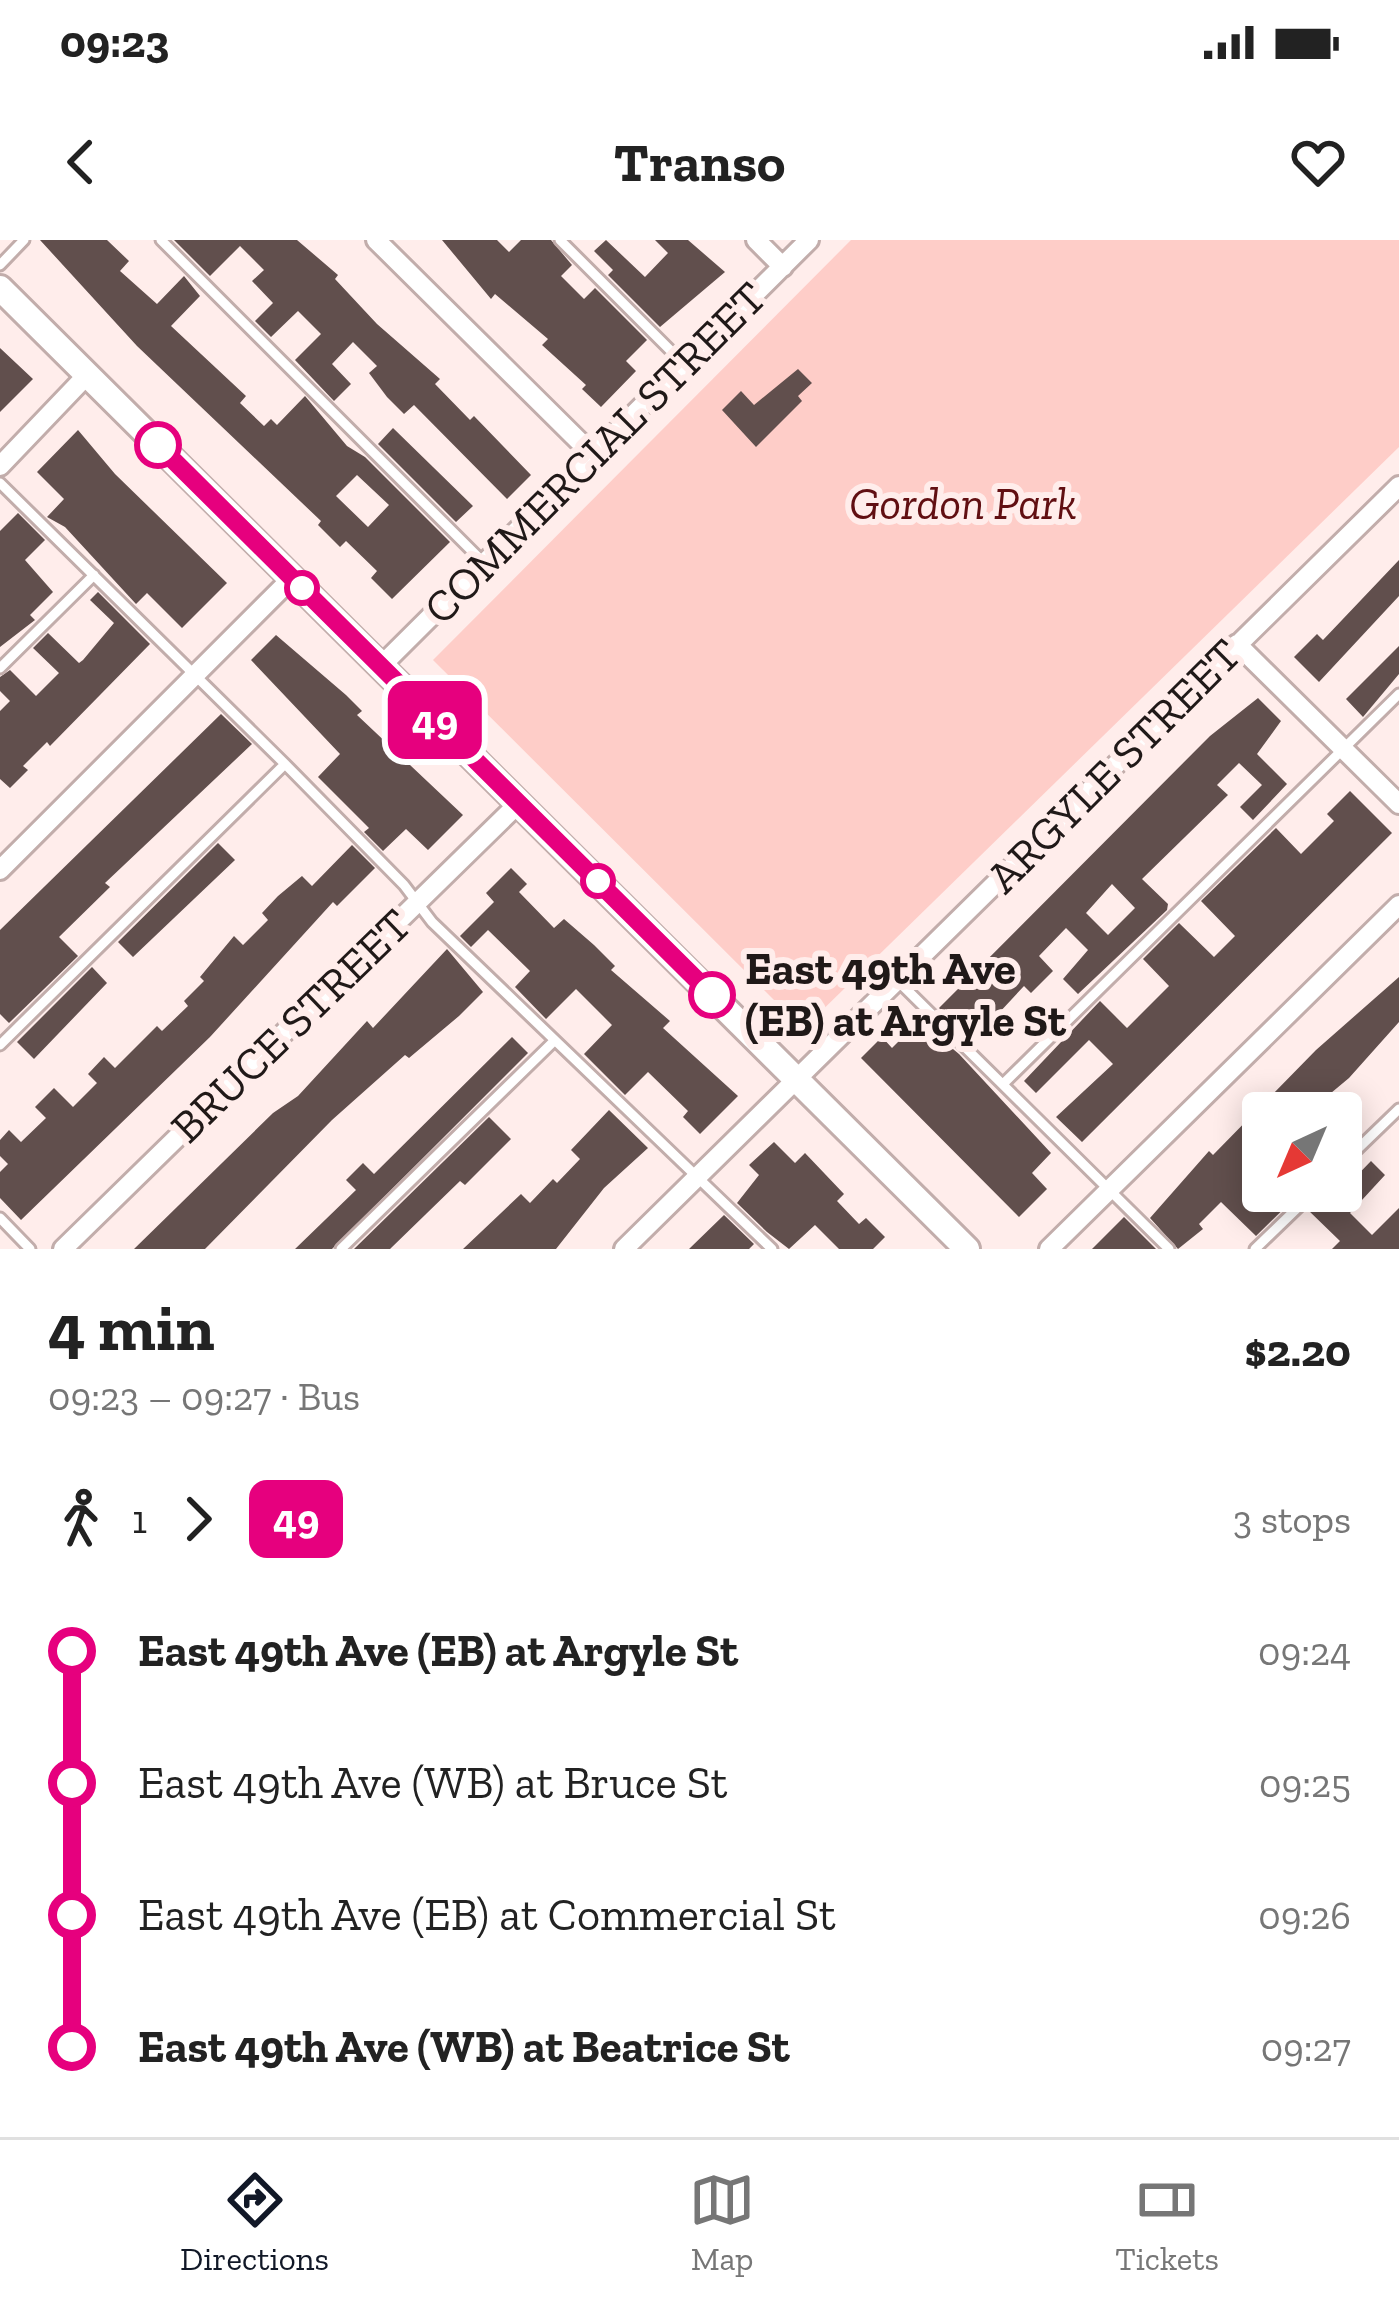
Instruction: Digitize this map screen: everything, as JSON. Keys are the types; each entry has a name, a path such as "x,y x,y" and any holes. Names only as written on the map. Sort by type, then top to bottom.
{"street":[{"path":"376,240 592,454"},
{"path":"757,240 783,267"},
{"name":"COMMERCIAL STREET","path":"381,666 809,240"},
{"path":"0,288 968,1249"},
{"path":"0,466 87,375"},
{"name":"ARGYLE STREET","path":"624,1249 1399,486"},
{"path":"0,870 292,578"},
{"path":"1237,644 1399,804"},
{"name":"BRUCE STREET","path":"63,1249 518,803"},
{"path":"1048,1249 1399,904"}],"lane":[{"path":"0,265 24,240"},
{"path":"161,240 483,562"},
{"path":"560,240 684,364"},
{"path":"0,483 196,674 553,1042 772,1249"},
{"path":"0,668 94,575"},
{"path":"1004,1084 1399,694"},
{"path":"0,1045 285,764"},
{"path":"896,979 1169,1249"},
{"path":"341,1249 553,1042"},
{"path":"1362,1145 1399,1109"},
{"path":"1255,1249 1293,1212"},
{"path":"0,1218 30,1249"}],"green space":[{"name":"Gordon Park","path":"851,240 1399,240 1399,447 803,1029 433,660"}],"building":[{"path":"40,240 107,240 129,261 120,271 157,304 184,276 200,296 171,326 246,396 240,403 264,426 271,419 277,425 305,396 347,446 365,457 450,542 392,599 371,578 377,571 346,541 340,547 318,525 321,521 137,346","holes":["357,475 389,505 368,527 336,496"]},
{"path":"174,240 297,240 338,275 335,279 377,324 440,379 435,384 470,420 474,416 531,475 507,499 414,405 404,414 387,397 369,373 377,366 353,342 332,364 351,384 334,401 295,360 321,334 298,311 271,337 255,321 273,303 252,281 264,270 240,246 210,276"},
{"path":"442,240 497,240 509,252 521,240 551,240 572,265 561,276 584,299 595,288 647,340 626,361 636,371 601,407 582,389 586,385 542,345 548,339 495,294 491,299"},
{"path":"606,240 645,277 668,253 655,240 688,240 725,272 660,327 608,275 613,270 594,251"},
{"path":"0,348 33,379 0,412"},
{"path":"798,369 812,383 798,396 802,401 756,447 722,410 741,391 754,405"},
{"path":"393,428 473,506 456,522 378,444"},
{"path":"78,430 115,474 227,583 182,628 147,593 136,604 65,527 47,517 64,499 37,472"},
{"path":"18,513 45,540 25,560 53,592 30,615 35,620 0,647 0,531"},
{"path":"1399,560 1399,596 1319,682 1294,657 1317,634 1323,640"},
{"path":"98,592 150,644 50,746 47,742 23,766 28,770 10,788 0,779 0,711 10,701 0,691 0,677 10,670 36,696 59,673 33,648 48,633 79,663 83,660 114,623 90,600"},
{"path":"276,635 346,695 362,711 357,715 463,815 428,850 406,829 383,851 364,832 369,828 318,777 340,754 251,660"},
{"path":"1399,646 1399,674 1363,717 1346,699"},
{"path":"1258,698 1281,721 1257,754 1287,784 1253,820 1240,807 1262,785 1239,763 1217,785 1228,795 1142,879 1168,904 1167,910 1078,994 1063,979 1088,950 1066,928 1039,956 1053,971 1031,993 1024,986 972,1042 939,1008 1210,736","holes":["1112,884 1135,908 1108,935 1086,913"]},
{"path":"221,714 252,744 105,883 110,887 59,937 78,956 9,1023 0,1014 0,930"},
{"path":"1350,791 1392,833 1082,1142 1056,1117 1113,1064 1089,1040 1036,1093 1024,1081 1100,1001 1127,1028 1169,986 1143,959 1179,923 1214,957 1235,936 1201,901 1276,828 1301,854 1334,821 1327,814"},
{"path":"218,843 235,860 133,957 118,942"},
{"path":"352,845 375,868 337,906 333,902 210,1037 21,1220 0,1198 0,1172 8,1164 0,1156 0,1140 9,1130 21,1142 46,1118 35,1107 54,1088 73,1107 97,1083 88,1074 104,1057 115,1068 157,1026 162,1031 188,1006 184,1001 204,981 200,977 234,936 243,945 268,920 262,913 278,896 302,876 312,886"},
{"path":"511,868 527,884 519,892 554,928 564,919 594,945 615,966 611,970 670,1021 663,1028 738,1096 700,1134 683,1117 688,1111 648,1072 625,1095 584,1054 612,1025 576,989 546,1019 515,987 530,971 488,930 471,947 460,936 494,902 486,893"},
{"path":"447,949 483,992 459,1016 409,1058 405,1055 332,1120 205,1249 134,1249 273,1113 298,1096 367,1021 373,1028"},
{"path":"92,967 107,983 34,1059 17,1042"},
{"path":"1399,977 1399,1022 1349,1078 1332,1092 1275,1092"},
{"path":"919,1021 959,1054 1051,1153 1032,1173 1047,1189 1019,1217 861,1058 882,1037 892,1048"},
{"path":"512,1037 528,1053 332,1249 295,1249 356,1190 346,1180 363,1163 374,1174"},
{"path":"609,1110 648,1148 604,1188 556,1249 463,1249 521,1194 530,1203 553,1179 557,1183 580,1159 571,1150"},
{"path":"489,1117 511,1139 465,1185 460,1181 390,1249 354,1249"},
{"path":"1242,1125 1242,1212 1281,1212 1256,1236 1221,1202 1199,1224 1203,1229 1178,1249 1150,1218 1209,1151 1213,1155"},
{"path":"774,1142 795,1163 805,1153 844,1194 837,1201 859,1224 866,1218 885,1237 873,1249 839,1249 815,1225 789,1249 767,1232 737,1203 759,1175 749,1165"},
{"path":"1371,1161 1385,1175 1362,1200 1362,1170"},
{"path":"1399,1208 1399,1249 1332,1249 1340,1241 1310,1212 1351,1212 1372,1235"},
{"path":"724,1215 754,1244 749,1249 689,1249"},
{"path":"1124,1217 1156,1249 1092,1249"}],"bus line":[{"name":"49","path":"158,445 712,995"}],"place":[{"name":"East 49th Ave (EB) at Argyle St","path":"712,995"}]}
